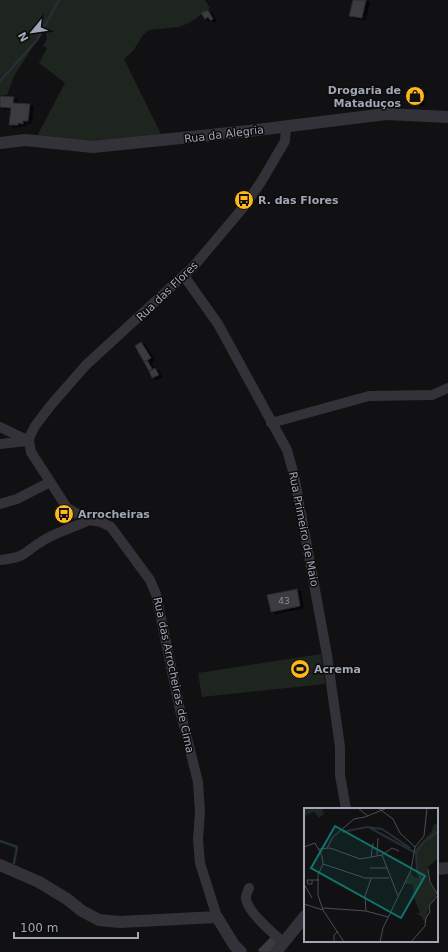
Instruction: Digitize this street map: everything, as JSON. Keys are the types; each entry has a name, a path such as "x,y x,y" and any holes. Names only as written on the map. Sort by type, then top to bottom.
{"street":[{"name":"Rua da Alegria","path":"0,143 25,140 93,147 286,127 386,114 448,117"},
{"name":"Rua das Flores","path":"29,441 35,426 86,365 184,276 212,245 252,195 285,141 286,127"},
{"name":"Rua Primeiro de Maio","path":"184,276 218,324 287,450 294,475 327,655 340,747 340,775 346,808"},
{"path":"271,423 369,396 432,395 448,388"},
{"path":"0,427 29,441"},
{"path":"0,444 29,441"},
{"name":"Rua das Arrocheiras de Cima","path":"29,441 31,452 67,508 89,520 101,522 111,527 150,580 156,594 180,710 198,782 200,812 198,839 200,862 217,917 234,945 241,952"},
{"path":"0,504 17,498 50,482"},
{"path":"0,560 18,558 25,555 44,540 89,520"},
{"path":"0,865 39,882 82,911 99,920 120,922 217,917"},
{"path":"438,869 448,868"},
{"path":"249,888 246,898 248,905 265,925 283,942"},
{"path":"276,952 304,917"}],"shaded area":[{"path":"0,0 205,0 210,8 202,14 189,23 179,27 149,30 143,35 133,51 124,59 162,136 86,142 37,136 65,83 39,63 47,48 43,46 47,39 45,28 14,76 7,95 0,95"},
{"path":"321,654 325,684 202,697 198,673"}],"building":[{"path":"353,0 366,0 362,18 349,16"},
{"path":"208,10 213,19 212,20 208,17 205,19 201,13"},
{"name":"Drogaria de Mataduços","path":"410,87 423,90 420,104 407,102"},
{"path":"0,96 14,97 13,103 30,104 28,121 23,121 23,124 18,123 18,125 9,125 11,108 0,107"},
{"path":"141,342 151,358 144,362 135,346"},
{"path":"147,360 152,369 149,371 144,362"},
{"path":"155,368 159,375 152,378 149,371"},
{"path":"297,589 300,606 271,612 267,595"},
{"path":"272,936 279,944 271,952 260,952 258,950"}],"waterway":[{"path":"0,81 37,40 59,0"},
{"path":"0,841 17,847 14,863"}],"place":[{"name":"Drogaria de Mataduços","path":"415,96"},
{"name":"R. das Flores","path":"244,200"},
{"name":"Arrocheiras","path":"64,514"},
{"name":"Acrema","path":"300,669"}]}
